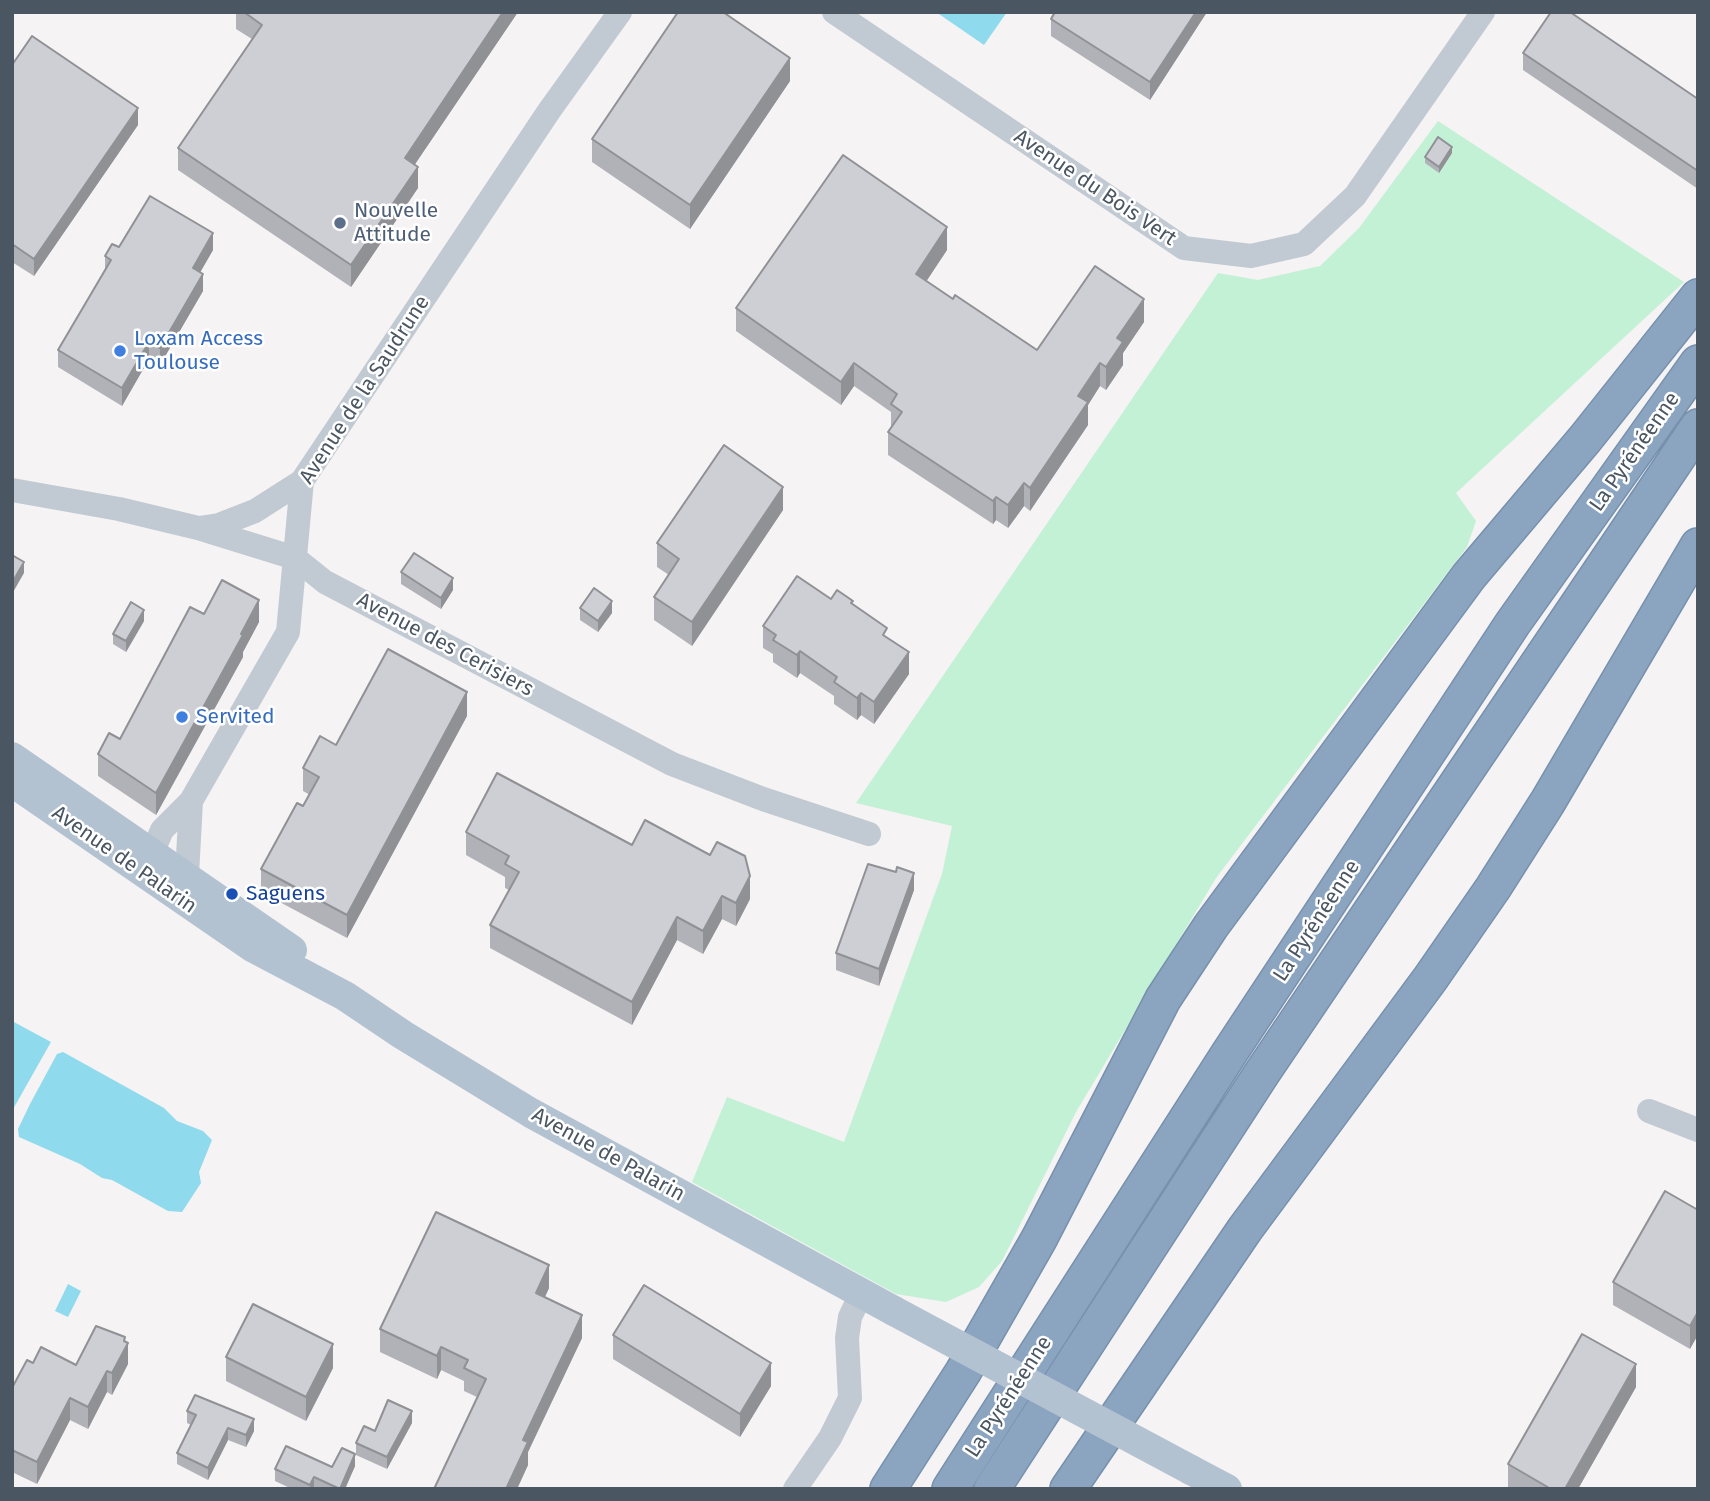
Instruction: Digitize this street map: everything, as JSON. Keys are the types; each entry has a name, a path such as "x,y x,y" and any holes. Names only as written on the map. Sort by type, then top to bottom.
{"highway":[{"path":"888,1489 970,1360 1039,1239 1150,1023 1211,926 1469,576 1698,297"},
{"name":"La Pyrénéenne","path":"950,1489 1230,1052 1513,623 1698,362"},
{"name":"La Pyrénéenne","path":"992,1489 1262,1073 1698,427"},
{"path":"1068,1489 1245,1229 1493,888 1547,803 1698,546"}],"main road":[{"name":"Avenue de Palarin","path":"12,757 159,857 252,947 345,996 403,1035 531,1113 1227,1489"},
{"name":"Avenue de Palarin","path":"12,782 159,857"}],"street":[{"name":"Avenue de la Saudrune","path":"159,857 288,632 302,481 549,111 620,12"},
{"name":"Avenue du Bois Vert","path":"834,12 1184,248 1251,256 1304,244 1355,196 1483,12"},
{"path":"198,528 219,525 255,511 302,481"},
{"name":"Avenue des Cerisiers","path":"12,490 119,509 198,528 295,558 325,582 672,764 763,799 869,834"},
{"path":"1649,1111 1698,1130"},
{"path":"795,1489 830,1438 850,1398 847,1338 850,1317 862,1292"}],"green space":[{"path":"1438,121 1684,282 1456,493 1476,521 1467,547 1216,878 1076,1112 1002,1261 979,1287 946,1302 896,1294 692,1182 727,1097 844,1142 942,874 952,826 856,803 1218,273 1258,280 1320,266 1359,228"}],"water":[{"path":"936,12 1007,12 984,45"},
{"path":"12,1021 51,1042 12,1111"},
{"path":"63,1052 164,1108 177,1121 203,1131 212,1140 199,1172 201,1183 182,1212 168,1211 80,1164 19,1137 18,1129 30,1104 57,1054"},
{"path":"68,1284 81,1291 68,1317 55,1311"}],"building":[{"path":"244,12 503,12 405,158 418,167 351,265 178,148 262,25"},
{"path":"678,12 723,12 790,58 690,205 592,139"},
{"path":"1055,12 1196,12 1150,82 1051,19"},
{"path":"1551,12 1570,12 1698,99 1698,171 1523,53"},
{"path":"32,36 138,108 34,259 12,244 12,65"},
{"path":"1438,137 1452,147 1439,167 1425,157"},
{"path":"843,155 947,227 916,274 953,299 955,295 1037,350 1095,266 1144,299 1117,338 1123,342 1106,367 1100,363 1078,396 1088,402 1030,488 1024,483 1008,505 996,497 993,501 888,432 902,412 891,404 897,394 854,363 841,382 736,308"},
{"path":"150,196 213,233 193,268 203,274 160,348 149,342 122,388 58,350 111,260 105,256 112,244 119,247"},
{"path":"724,445 783,487 692,622 654,597 679,559 657,543"},
{"path":"414,553 453,578 441,598 401,572"},
{"path":"12,555 24,562 12,583"},
{"path":"797,576 831,599 837,590 887,628 883,635 909,652 874,702 861,693 857,698 834,682 837,677 800,651 797,655 773,640 776,635 763,626"},
{"path":"222,580 259,600 241,634 243,635 156,793 98,754 109,733 120,739 190,607 204,614"},
{"path":"594,588 612,601 598,621 580,608"},
{"path":"131,602 144,610 126,641 113,634"},
{"path":"388,649 467,692 347,915 261,869 297,803 303,806 319,777 303,768 320,736 336,745"},
{"path":"497,773 632,845 645,820 710,855 717,842 745,856 750,876 736,903 722,896 703,931 677,917 632,1002 490,925 519,872 505,864 509,856 466,832"},
{"path":"868,864 896,872 897,867 914,873 879,969 836,953"},
{"path":"1665,1191 1698,1210 1698,1312 1690,1326 1613,1282"},
{"path":"436,1212 549,1265 536,1293 582,1315 523,1440 528,1442 506,1489 434,1489 486,1379 464,1368 468,1360 441,1347 437,1356 380,1329"},
{"path":"644,1285 771,1363 740,1414 613,1335"},
{"path":"253,1304 333,1344 306,1397 226,1357"},
{"path":"96,1326 125,1337 124,1341 128,1343 112,1373 107,1371 88,1407 70,1398 37,1462 12,1450 12,1388 27,1360 33,1363 41,1347 76,1365"},
{"path":"1582,1334 1636,1364 1565,1489 1551,1489 1508,1464"},
{"path":"195,1395 254,1419 246,1435 228,1428 208,1468 177,1453 196,1415 187,1411"},
{"path":"388,1400 412,1411 387,1457 356,1443 364,1426 375,1431"},
{"path":"286,1446 332,1467 342,1448 355,1454 340,1489 314,1477 310,1485 275,1469"}],"place":[{"name":"Nouvelle Attitude","path":"340,223"},
{"name":"Loxam Access Toulouse","path":"120,351"},
{"name":"Servited","path":"182,717"},
{"name":"Saguens","path":"232,894"}]}
